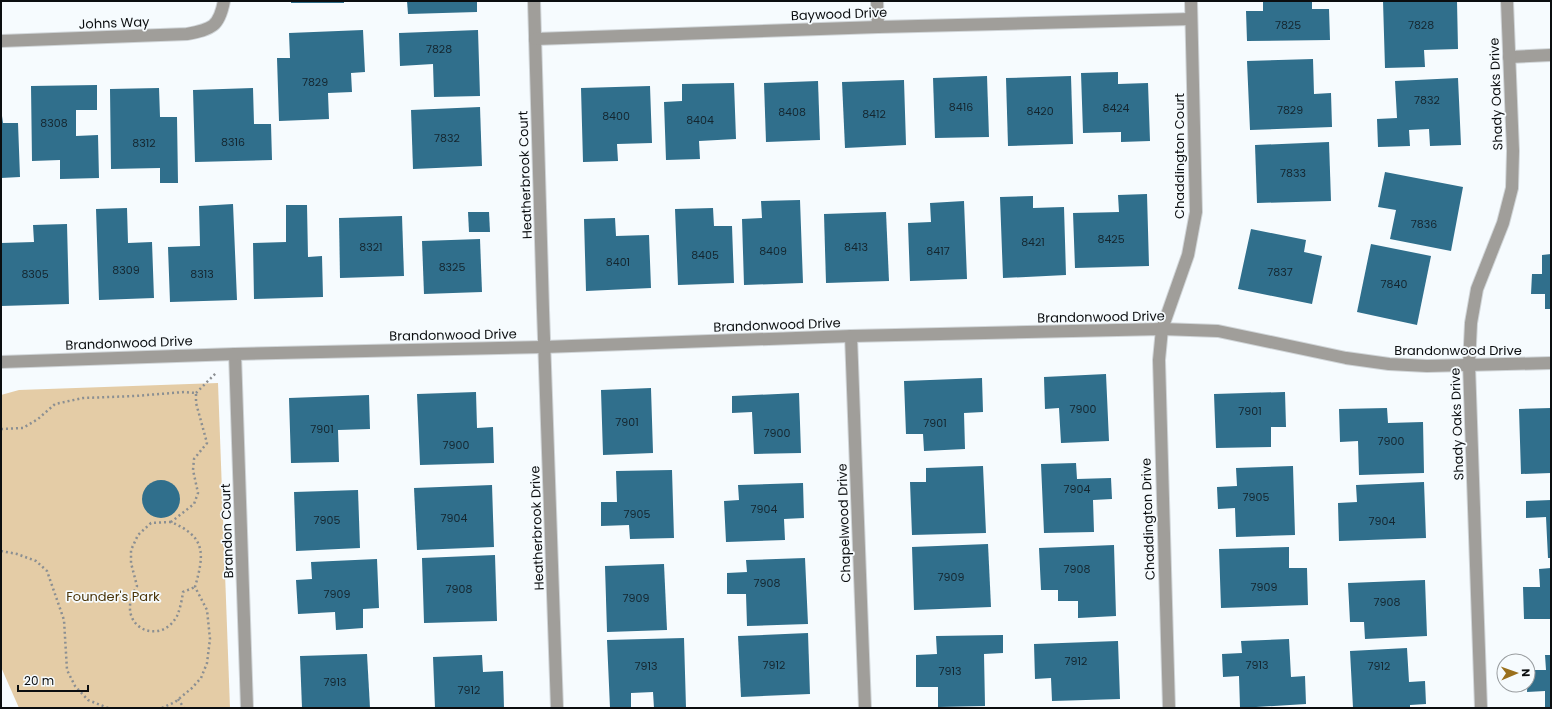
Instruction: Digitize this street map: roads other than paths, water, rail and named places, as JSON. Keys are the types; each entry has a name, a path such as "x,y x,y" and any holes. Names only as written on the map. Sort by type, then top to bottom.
{"street":[{"name":"Johns Way","path":"1,41 187,34 208,30 221,16 224,1"},
{"name":"Heatherbrook Court","path":"534,1 544,347"},
{"path":"877,1 878,27"},
{"name":"Chaddington Court","path":"1162,329 1188,256 1196,212 1191,1"},
{"name":"Shady Oaks Drive","path":"1481,708 1469,365 1471,323 1477,289 1503,223 1512,188 1507,1"},
{"name":"Baywood Drive","path":"535,39 878,27 1191,19"},
{"path":"1509,57 1551,55"},
{"name":"Brandonwood Drive","path":"1,362 235,354 544,347 851,336 1162,329 1218,331 1346,358 1389,364 1426,366 1551,363"},
{"name":"Chaddington Drive","path":"1162,329 1158,360 1169,708"},
{"name":"Chapelwood Drive","path":"851,336 865,708"},
{"name":"Heatherbrook Drive","path":"544,347 557,708"},
{"name":"Brandon Court","path":"235,354 247,708"}],"park label":[{"name":"Founder's Park","path":"113,596"}]}
